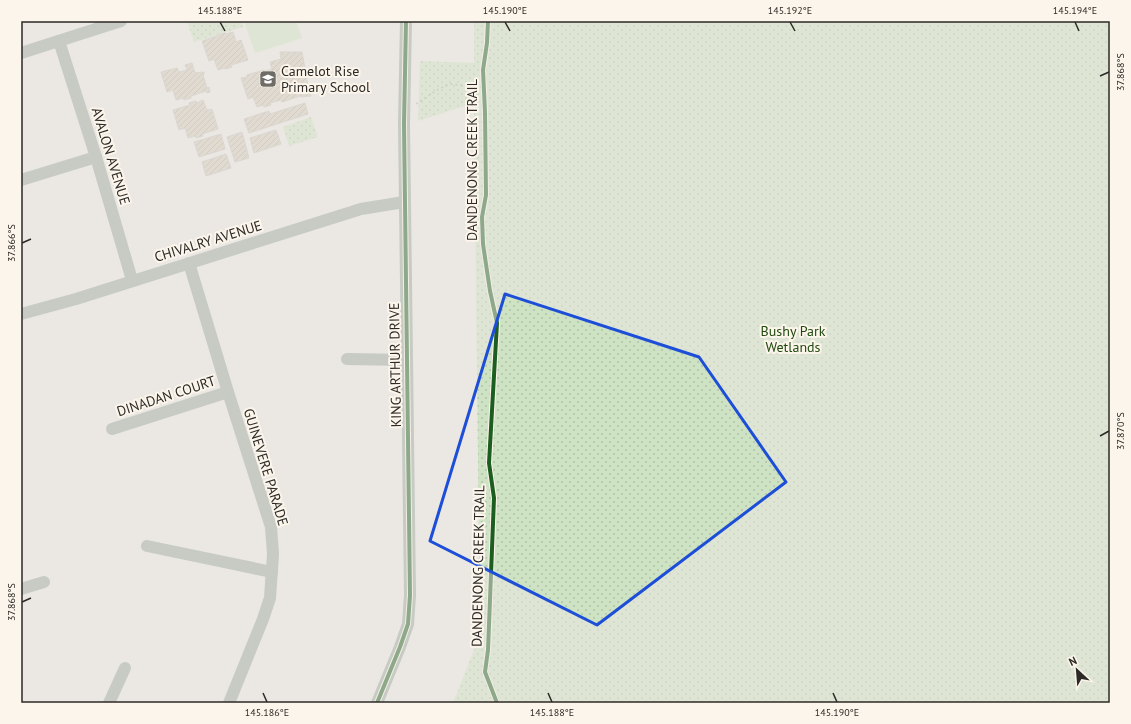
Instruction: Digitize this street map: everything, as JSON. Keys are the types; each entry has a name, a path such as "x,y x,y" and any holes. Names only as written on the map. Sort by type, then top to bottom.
{"street":[{"path":"21,53 122,21"},
{"name":"KING ARTHUR DRIVE","path":"377,703 408,624 410,595 404,202 406,21"},
{"name":"AVALON AVENUE","path":"59,41 96,157 132,280"},
{"path":"21,180 96,157"},
{"name":"CHIVALRY AVENUE","path":"21,314 76,299 132,280 361,209 404,202"},
{"name":"GUINEVERE PARADE","path":"189,263 271,527 273,554 270,598 229,703"},
{"path":"348,359 406,360"},
{"name":"DINADAN COURT","path":"112,429 228,392"},
{"path":"147,546 272,572"},
{"path":"21,589 44,582"},
{"path":"109,703 125,668"}],"path":[{"path":"404,106 415,105 437,90 449,84 484,88"}],"highlighted area":[{"path":"505,294 699,357 786,482 597,625 430,541"}],"green space":[{"path":"187,21 241,21 243,27 194,42"},
{"path":"244,21 296,21 302,38 255,53"},
{"name":"Bushy Park Wetlands","path":"474,21 1110,21 1110,703 453,703 480,635 474,103 418,121 420,61 474,63"},
{"path":"311,117 318,137 289,146 283,127"}],"building":[{"path":"233,32 236,42 241,40 248,60 231,65 232,67 218,70 214,59 209,61 202,41 225,33"},
{"path":"280,52 302,52 311,96 300,96 282,102 281,100 270,103 271,105 264,107 263,105 257,107 253,97 248,99 241,78 264,70 272,69 270,62 281,59"},
{"path":"192,63 195,73 204,72 203,75 207,88 209,87 210,92 207,93 206,91 191,96 191,98 176,100 173,90 167,92 161,72 177,68 179,72 187,70 185,65"},
{"path":"203,100 207,110 212,109 218,129 202,134 203,136 188,138 185,128 179,130 173,110 190,105 189,103 196,101 197,103"},
{"path":"305,103 308,114 249,133 244,119 269,111 270,114"},
{"path":"276,130 281,144 254,153 250,138"},
{"path":"242,132 249,158 235,162 227,137"},
{"path":"221,134 225,149 199,157 194,142"},
{"path":"226,154 231,168 206,176 202,162"}],"cycle path":[{"path":"377,703 408,624 410,595 404,124 406,21"},
{"name":"DANDENONG CREEK TRAIL","path":"488,21 487,43 483,70 486,195 482,217 483,244 490,291 497,323 489,463 494,498 488,650 485,672 497,703"}],"place":[{"name":"Camelot Rise Primary School","path":"268,79"}]}
